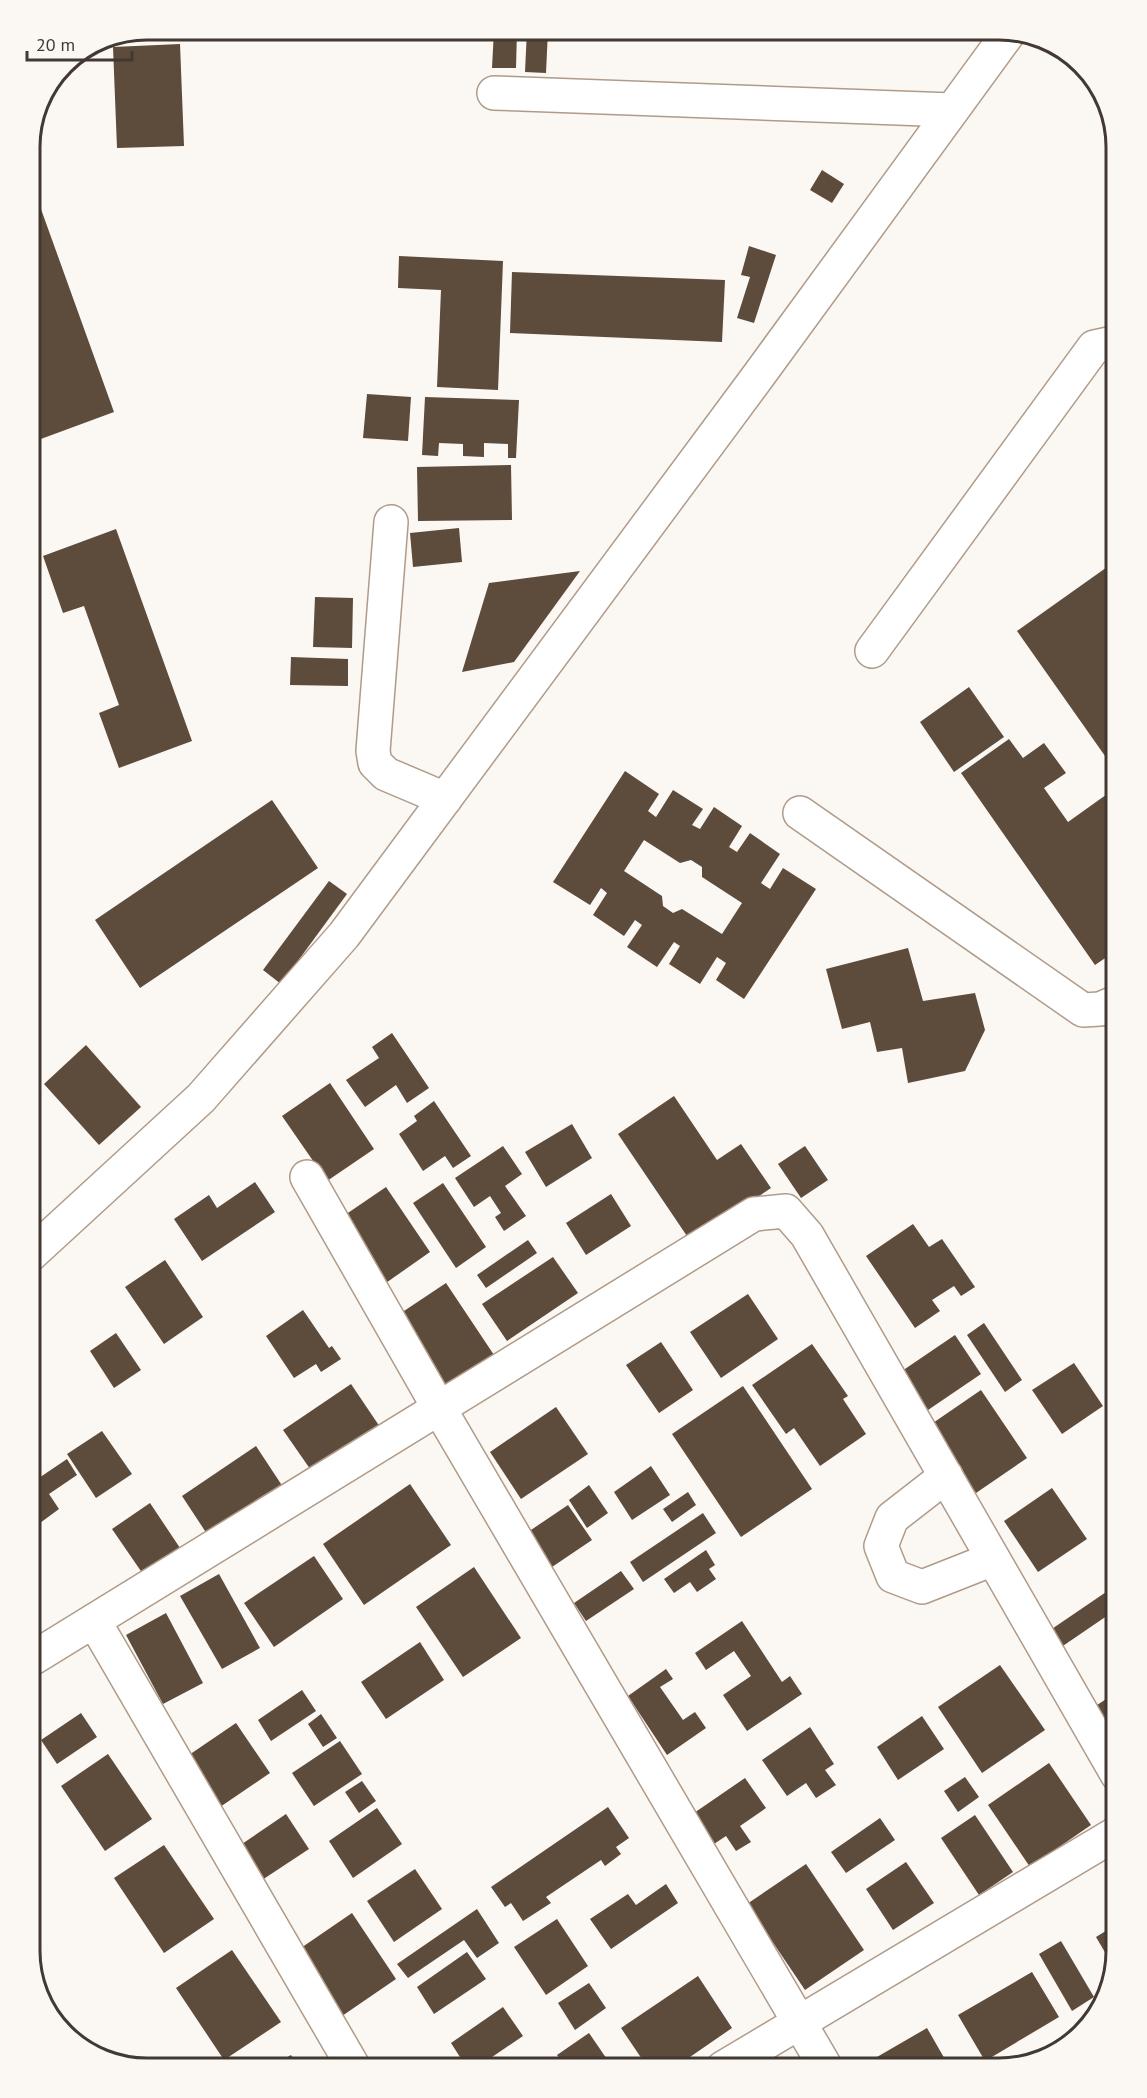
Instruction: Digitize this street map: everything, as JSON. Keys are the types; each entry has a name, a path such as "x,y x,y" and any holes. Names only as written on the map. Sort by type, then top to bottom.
{"street":[{"path":"40,1245 201,1098 344,935 1003,41"},
{"path":"494,93 952,110"},
{"path":"872,651 1094,347 1106,344"},
{"path":"391,522 373,751 375,763 386,774 445,799"},
{"path":"800,813 1083,1010 1106,1007"},
{"path":"307,1177 439,1408 820,2058"},
{"path":"40,1654 754,1214 786,1211 807,1235 1106,1755"},
{"path":"946,1476 892,1518 881,1546 893,1576 922,1587 993,1559"},
{"path":"94,1621 348,2057"},
{"path":"740,2058 1106,1840"}],"building":[{"path":"493,40 517,40 516,68 492,68"},
{"path":"527,40 548,40 546,73 525,72"},
{"path":"180,44 184,146 117,148 113,47"},
{"path":"822,170 844,184 832,203 810,190"},
{"path":"41,209 114,412 41,439"},
{"path":"749,246 776,255 754,323 737,318 750,277 741,275"},
{"path":"399,256 503,261 498,390 437,387 441,290 398,288"},
{"path":"512,272 725,280 722,342 510,333"},
{"path":"367,394 411,397 408,441 363,438"},
{"path":"425,397 519,400 516,458 508,458 508,444 484,443 484,457 463,456 463,444 439,443 438,456 422,455"},
{"path":"511,465 512,520 418,521 417,467"},
{"path":"459,528 462,562 413,567 410,533"},
{"path":"116,529 192,741 119,768 99,713 119,705 84,606 63,613 43,556"},
{"path":"1106,568 1106,757 1017,631"},
{"path":"580,571 514,662 462,672 489,583"},
{"path":"315,597 353,598 352,648 313,647"},
{"path":"291,657 348,659 348,686 290,685"},
{"path":"969,687 1004,737 954,772 920,722"},
{"path":"1009,739 1023,758 1044,743 1066,773 1044,788 1068,822 1106,795 1106,958 1095,965 961,773"},
{"path":"625,771 659,794 648,811 656,817 673,790 703,809 692,825 700,829 714,807 742,826 729,847 737,852 750,833 780,854 761,883 770,889 783,868 816,889 744,999 716,980 726,963 717,957 700,984 669,964 680,946 674,942 657,967 627,947 642,925 635,920 624,936 593,915 607,893 601,888 590,905 553,882","holes":["644,840 680,863 691,860 702,867 702,877 742,903 722,934 682,909 673,913 663,906 662,896 624,871"]},
{"path":"272,800 318,868 140,988 95,920"},
{"path":"329,881 347,894 281,984 263,970"},
{"path":"908,948 923,1001 975,993 985,1030 965,1071 908,1083 902,1048 877,1052 870,1022 842,1029 826,969"},
{"path":"392,1033 429,1088 407,1103 396,1085 365,1107 346,1080 379,1058 372,1047"},
{"path":"86,1045 141,1107 99,1145 44,1084"},
{"path":"330,1083 374,1149 327,1181 282,1116"},
{"path":"674,1096 717,1160 741,1144 771,1188 691,1242 618,1134"},
{"path":"434,1101 471,1156 453,1168 445,1156 423,1171 399,1134 417,1121 414,1116"},
{"path":"572,1124 592,1158 546,1187 525,1152"},
{"path":"503,1146 522,1174 505,1186 526,1216 504,1231 495,1217 501,1213 490,1196 474,1207 455,1178"},
{"path":"805,1146 828,1180 801,1198 778,1164"},
{"path":"255,1182 275,1212 202,1261 174,1219 209,1195 217,1208"},
{"path":"443,1183 486,1247 456,1268 413,1203"},
{"path":"386,1187 430,1252 383,1285 339,1219"},
{"path":"611,1194 631,1226 586,1255 566,1223"},
{"path":"913,1224 929,1247 942,1239 975,1287 961,1296 954,1286 932,1300 940,1311 915,1328 866,1256"},
{"path":"528,1240 537,1253 486,1288 477,1275"},
{"path":"553,1257 578,1293 507,1341 482,1304"},
{"path":"165,1260 203,1317 164,1344 125,1287"},
{"path":"446,1283 494,1355 443,1389 395,1317"},
{"path":"748,1294 778,1339 721,1378 690,1332"},
{"path":"303,1310 329,1348 332,1346 341,1359 321,1372 316,1364 294,1378 266,1336"},
{"path":"984,1323 1022,1380 1005,1392 967,1335"},
{"path":"116,1333 141,1370 114,1388 90,1351"},
{"path":"955,1335 981,1374 928,1410 902,1371"},
{"path":"661,1342 693,1390 659,1413 626,1365"},
{"path":"812,1344 848,1396 843,1399 866,1434 820,1466 794,1428 786,1434 752,1385"},
{"path":"1074,1363 1103,1406 1062,1434 1032,1390"},
{"path":"351,1384 382,1430 315,1476 283,1430"},
{"path":"743,1386 812,1489 741,1537 672,1434"},
{"path":"981,1390 1027,1458 976,1493 930,1425"},
{"path":"556,1407 588,1454 521,1499 490,1452"},
{"path":"102,1431 132,1474 96,1498 67,1454"},
{"path":"256,1446 283,1487 209,1537 182,1496"},
{"path":"67,1459 77,1475 49,1494 59,1509 40,1523 40,1477"},
{"path":"651,1466 670,1495 632,1520 614,1492"},
{"path":"410,1484 451,1545 364,1605 323,1544"},
{"path":"589,1485 608,1513 587,1528 569,1500"},
{"path":"1052,1488 1087,1539 1038,1572 1004,1521"},
{"path":"688,1492 696,1505 672,1522 663,1509"},
{"path":"150,1503 182,1551 145,1577 112,1529"},
{"path":"568,1505 592,1540 552,1567 528,1532"},
{"path":"703,1513 716,1533 643,1582 630,1562"},
{"path":"706,1550 715,1565 709,1569 716,1579 697,1592 690,1582 674,1593 664,1579"},
{"path":"314,1556 343,1599 274,1647 244,1603"},
{"path":"474,1567 521,1638 463,1677 416,1607"},
{"path":"621,1571 634,1589 586,1621 574,1603"},
{"path":"219,1574 260,1648 222,1669 180,1596"},
{"path":"1106,1592 1106,1617 1054,1652 1043,1635"},
{"path":"166,1613 203,1683 163,1704 126,1635"},
{"path":"742,1621 782,1682 790,1676 802,1694 747,1731 723,1695 751,1676 734,1651 706,1670 695,1653"},
{"path":"420,1642 444,1680 386,1719 361,1682"},
{"path":"1000,1665 1045,1730 982,1773 938,1707"},
{"path":"666,1669 673,1679 660,1687 683,1720 695,1712 706,1728 667,1755 628,1696"},
{"path":"302,1690 316,1711 271,1741 258,1720"},
{"path":"1106,1699 1106,1725 1094,1707"},
{"path":"81,1713 97,1737 57,1764 41,1740"},
{"path":"321,1714 337,1738 323,1747 308,1724"},
{"path":"922,1716 944,1749 898,1780 877,1747"},
{"path":"236,1723 270,1773 220,1807 186,1757"},
{"path":"810,1727 834,1764 825,1770 836,1785 816,1798 806,1783 787,1796 762,1760"},
{"path":"340,1741 362,1774 314,1806 292,1773"},
{"path":"108,1754 152,1819 105,1851 61,1786"},
{"path":"1049,1763 1091,1825 1030,1867 988,1805"},
{"path":"965,1777 979,1797 958,1812 944,1791"},
{"path":"745,1778 766,1808 740,1826 751,1842 736,1851 726,1836 714,1844 694,1813"},
{"path":"362,1781 376,1801 359,1813 345,1792"},
{"path":"608,1807 629,1838 616,1847 621,1854 605,1866 601,1860 546,1897 551,1903 523,1921 511,1903 505,1907 491,1887"},
{"path":"377,1808 402,1844 353,1878 329,1841"},
{"path":"286,1814 309,1849 262,1880 239,1846"},
{"path":"975,1815 1013,1872 979,1895 941,1838"},
{"path":"880,1818 895,1840 846,1873 831,1852"},
{"path":"164,1845 214,1919 164,1953 114,1878"},
{"path":"906,1862 934,1903 893,1930 866,1889"},
{"path":"806,1864 864,1950 805,1990 747,1904"},
{"path":"415,1869 442,1909 394,1942 367,1901"},
{"path":"666,1884 678,1903 611,1949 590,1919 628,1894 636,1905"},
{"path":"477,1909 499,1943 477,1958 464,1940 408,1978 397,1964"},
{"path":"352,1913 396,1979 342,2016 298,1950"},
{"path":"557,1919 588,1966 546,1995 514,1947"},
{"path":"1106,1931 1106,1954 1096,1937"},
{"path":"1061,1941 1094,1997 1072,2011 1039,1954"},
{"path":"232,1950 281,2022 228,2057 222,2057 176,1988"},
{"path":"467,1952 486,1979 434,2014 417,1987"},
{"path":"1032,1972 1059,2017 990,2058 983,2058 958,2015"},
{"path":"698,1976 732,2028 689,2058 641,2058 621,2028"},
{"path":"589,1983 606,2008 575,2030 558,2003"},
{"path":"503,2007 523,2036 492,2057 460,2057 451,2043"},
{"path":"927,2028 944,2058 875,2058"},
{"path":"589,2033 606,2058 559,2057 557,2055"}]}
